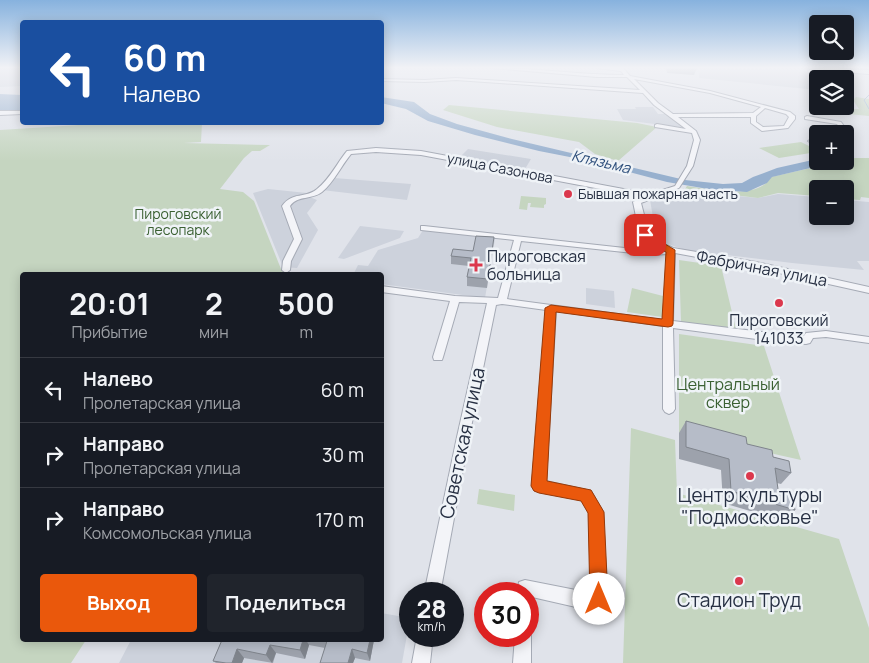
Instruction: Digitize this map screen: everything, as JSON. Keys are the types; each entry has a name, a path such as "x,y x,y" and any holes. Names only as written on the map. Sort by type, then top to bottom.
{"street":[{"path":"651,99 694,132 697,140 690,166 677,186 651,196"},
{"path":"735,99 788,113 792,116 792,120 786,127 762,129 753,122 754,115"},
{"path":"673,116 754,115 764,107"},
{"path":"0,113 20,113"},
{"path":"807,118 838,123 840,125"},
{"path":"657,126 694,132"},
{"name":"улица Сазонова","path":"286,270 287,262 298,239 286,206 289,200 294,197 309,196 319,190 349,152 376,150 421,153 651,196"},
{"name":"Фабричная улица","path":"651,196 638,202 642,230 654,243 671,250 756,265 869,290"},
{"path":"424,228 652,253 671,250 668,324 669,409"},
{"path":"502,301 518,239"},
{"path":"384,289 455,299 502,301 771,338 806,341 810,335 826,334 869,340"},
{"path":"438,357 455,299"},
{"name":"Советская улица","path":"434,582 492,303 502,301"},
{"path":"539,591 589,602 599,599 600,594 596,512 586,495 539,486 551,308"},
{"path":"421,663 423,647"},
{"path":"522,663 523,647"}],"shaded area":[{"path":"635,107 653,107 658,114 665,114 686,128 623,120 617,109 636,109"},
{"path":"468,149 531,159 525,169 460,157"},
{"path":"334,178 411,184 407,200 322,190"},
{"path":"268,189 307,193 305,195 317,200 307,213 318,230 297,268 283,267 253,193"},
{"path":"684,191 758,198 778,194 809,196 809,225 854,225 854,201 869,202 869,261 857,261 864,270 792,263 685,250 657,240 650,200 668,200 668,197 683,198"},
{"path":"360,226 404,231 400,238 344,259 338,258"},
{"path":"423,230 495,239 485,298 384,284 384,272 354,272 358,265 368,266 378,250 418,238"},
{"path":"586,288 614,291 615,308 586,304"},
{"path":"384,614 399,616 399,647 405,647 402,663 119,663 130,642 384,642"}],"green space":[{"path":"854,99 869,99 869,116 854,115 854,109 859,109"},
{"path":"449,105 637,123 657,127 618,161 595,154 579,142 497,127 443,110"},
{"name":"Пироговский лесопарк","path":"79,125 202,125 201,142 184,143 270,145 260,151 252,151 244,158 220,189 243,192 254,201 281,269 284,272 20,272 20,642 85,642 71,663 0,663 0,130"},
{"path":"801,142 809,146 809,153 779,158 759,148"},
{"path":"854,158 869,158 869,198 861,197 860,200 854,200 854,180 809,180 809,195 778,193 758,198 685,189 687,186 720,191 745,191 765,184 771,177 809,168 809,170 854,170"},
{"path":"521,196 546,198 546,204 544,208 530,207 531,203 528,203 527,210 519,209"},
{"path":"679,260 721,266 736,329 681,322"},
{"path":"632,288 663,296 662,317 627,312"},
{"name":"Центральный сквер","path":"679,334 764,346 801,460 679,433"},
{"name":"Стадион Труд","path":"631,428 675,440 677,493 839,539 869,628 869,663 623,663"},
{"path":"479,489 515,495 514,511 477,504"}],"water":[{"path":"0,99 20,99 20,111 0,111"},
{"name":"Клязьма","path":"384,99 414,102 430,114 457,124 512,139 685,180 723,184 742,183 777,168 809,161 809,168 772,177 767,183 747,192 708,189 667,182 580,159 539,151 428,121 406,109 384,104"}],"building":[{"name":"Пироговская больница","path":"476,236 494,237 488,279 467,277 471,258 451,256 453,249 473,251"},
{"path":"686,421 746,437 747,444 772,450 773,457 789,461 791,473 775,468 778,489 792,493 795,510 731,491 729,459 686,447"},
{"path":"221,642 302,642 300,650 270,645 266,655 237,649 232,663 213,661"},
{"path":"327,642 370,642 367,653 352,649 348,663 320,663"}],"waterway":[{"path":"865,99 869,109"}],"place":[{"name":"Бывшая пожарная часть","path":"568,194"},
{"name":"Пироговская больница","path":"476,265"},
{"name":"Пироговский 141033","path":"779,303"},
{"name":"Центр культуры \"Подмосковье\"","path":"750,476"},
{"name":"Стадион Труд","path":"739,581"}],"route":[{"path":"599,599 596,512 586,495 539,486 551,308 668,324 668,268 671,250 654,243 645,235"}]}
